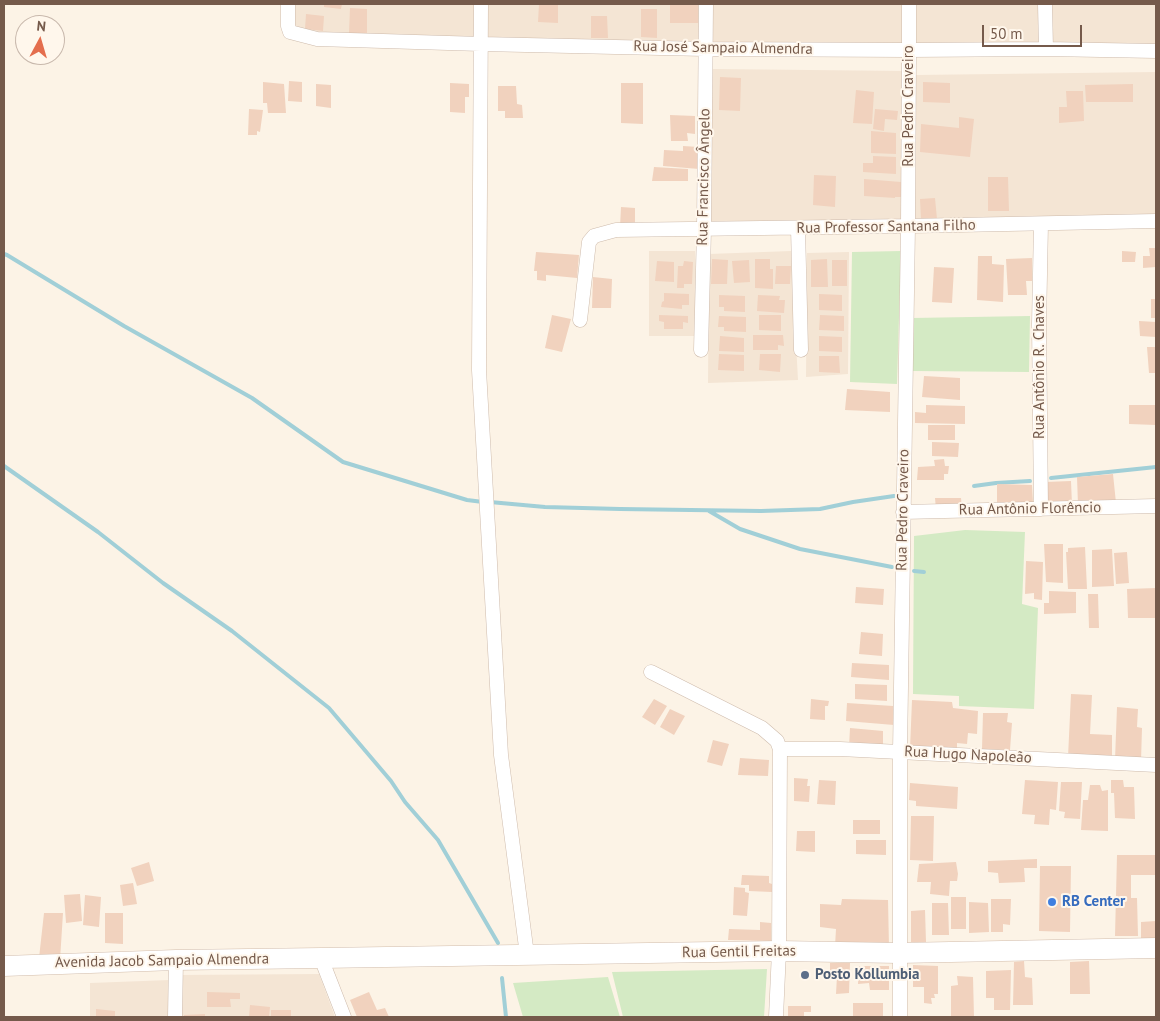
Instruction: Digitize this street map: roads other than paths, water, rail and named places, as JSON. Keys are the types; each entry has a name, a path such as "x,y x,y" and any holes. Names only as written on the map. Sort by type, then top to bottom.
{"main road":[{"name":"Rua Gentil Freitas","path":"321,958 778,952 899,953 1156,948"},
{"name":"Avenida Jacob Sampaio Almendra","path":"4,966 176,960 321,958"}],"street":[{"name":"Rua José Sampaio Almendra","path":"288,4 288,26 290,32 317,39 705,49 1156,50"},
{"path":"481,4 479,370 501,755 527,955"},
{"name":"Rua Francisco Ângelo","path":"701,350 706,4"},
{"name":"Rua Pedro Craveiro","path":"900,1017 900,752 908,226 909,4"},
{"path":"1045,4 1046,49"},
{"name":"Rua Professor Santana Filho","path":"580,320 589,242 594,236 616,230 1156,221"},
{"name":"Rua Antônio R. Chaves","path":"1041,224 1039,324 1041,509"},
{"path":"798,228 801,350"},
{"name":"Rua Antônio Florêncio","path":"903,512 1156,506"},
{"path":"651,672 762,728 777,742 780,749 776,1017"},
{"name":"Rua Hugo Napoleão","path":"780,749 840,749 1156,764"},
{"path":"321,958 344,1017"},
{"path":"176,960 176,1017"}],"waterway":[{"path":"4,254 124,326 252,398 343,462 467,500 483,502"},
{"path":"4,466 98,532 163,583 232,631 329,708 438,840 498,943"},
{"path":"1051,478 1156,467"},
{"path":"974,486 1030,481"},
{"path":"490,502 545,507 761,511 820,509 894,496"},
{"path":"709,511 740,529 800,549 892,567"},
{"path":"914,571 924,572"},
{"path":"502,978 506,1017"}],"place":[{"name":"RB Center","path":"1052,902"},
{"name":"Posto Kollumbia","path":"805,975"}]}
